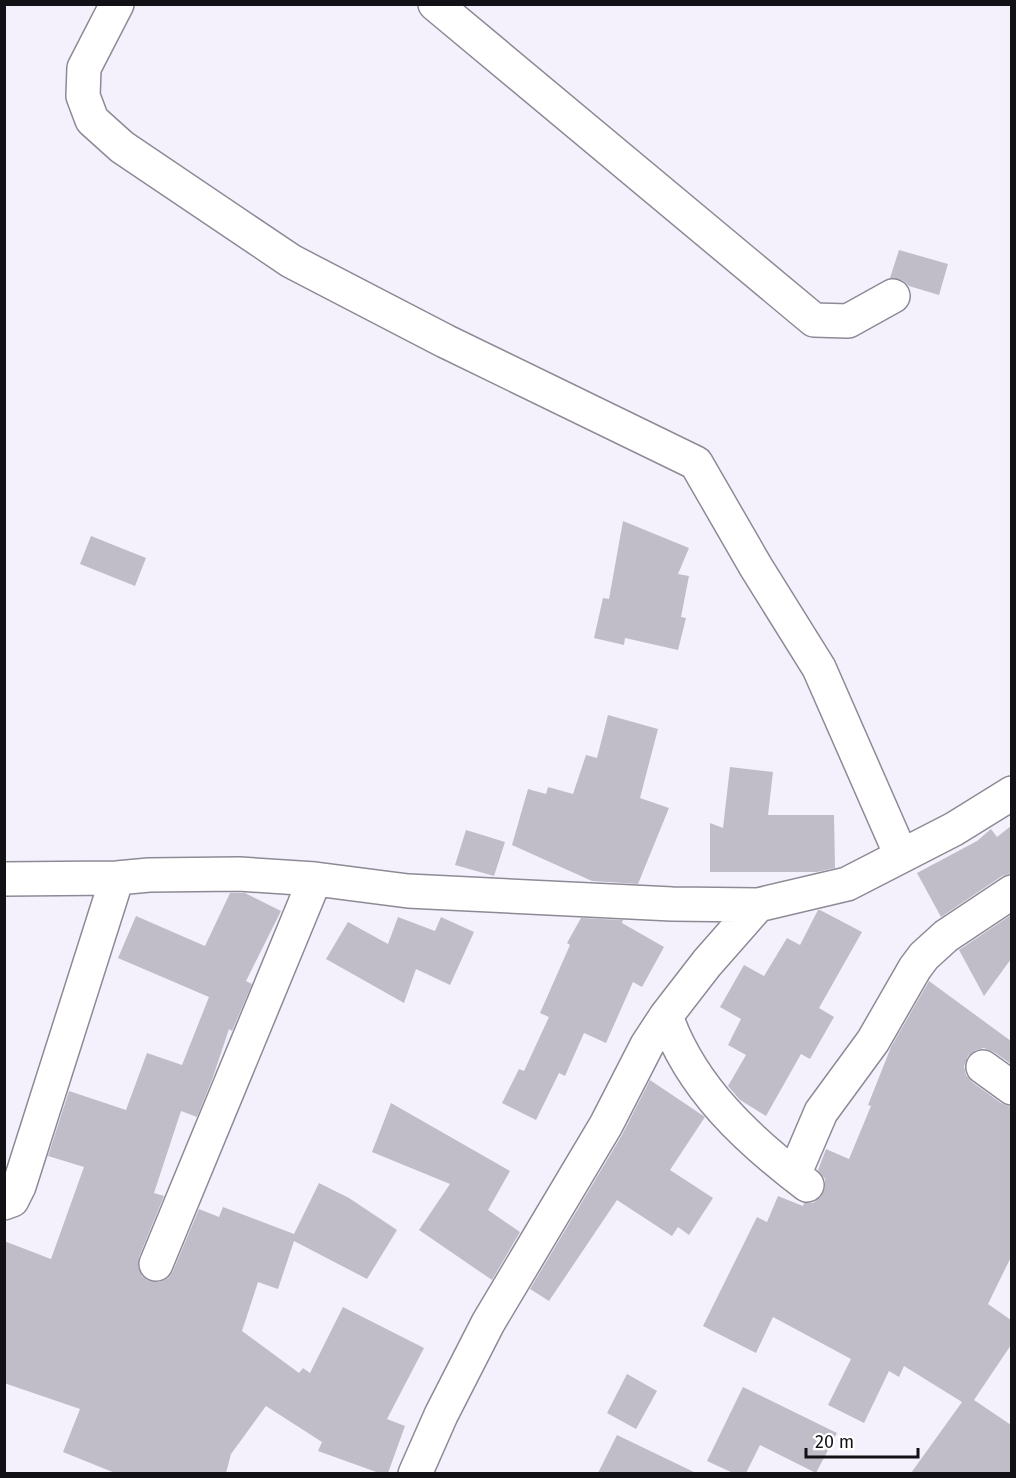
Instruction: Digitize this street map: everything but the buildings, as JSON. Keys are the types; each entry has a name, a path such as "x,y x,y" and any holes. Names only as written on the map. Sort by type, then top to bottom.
{"street":[{"path":"117,4 84,68 83,96 92,120 122,147 291,261 445,341 696,463 756,567 819,668 891,860"},
{"path":"435,4 814,320 848,321 892,296"},
{"path":"4,879 117,878 149,874 239,874 315,879 408,891 672,904 758,905 847,884 954,829 1011,793"},
{"path":"4,1203 12,1200 19,1186 117,878"},
{"path":"156,1264 315,879"},
{"path":"666,1016 679,1047 710,1095 758,1146 796,1176 821,1112 873,1041 924,956 946,936 1011,892"},
{"path":"415,1473 441,1415 488,1323 600,1135 647,1045 707,963 758,905"},
{"path":"983,1066 1011,1088"}]}
